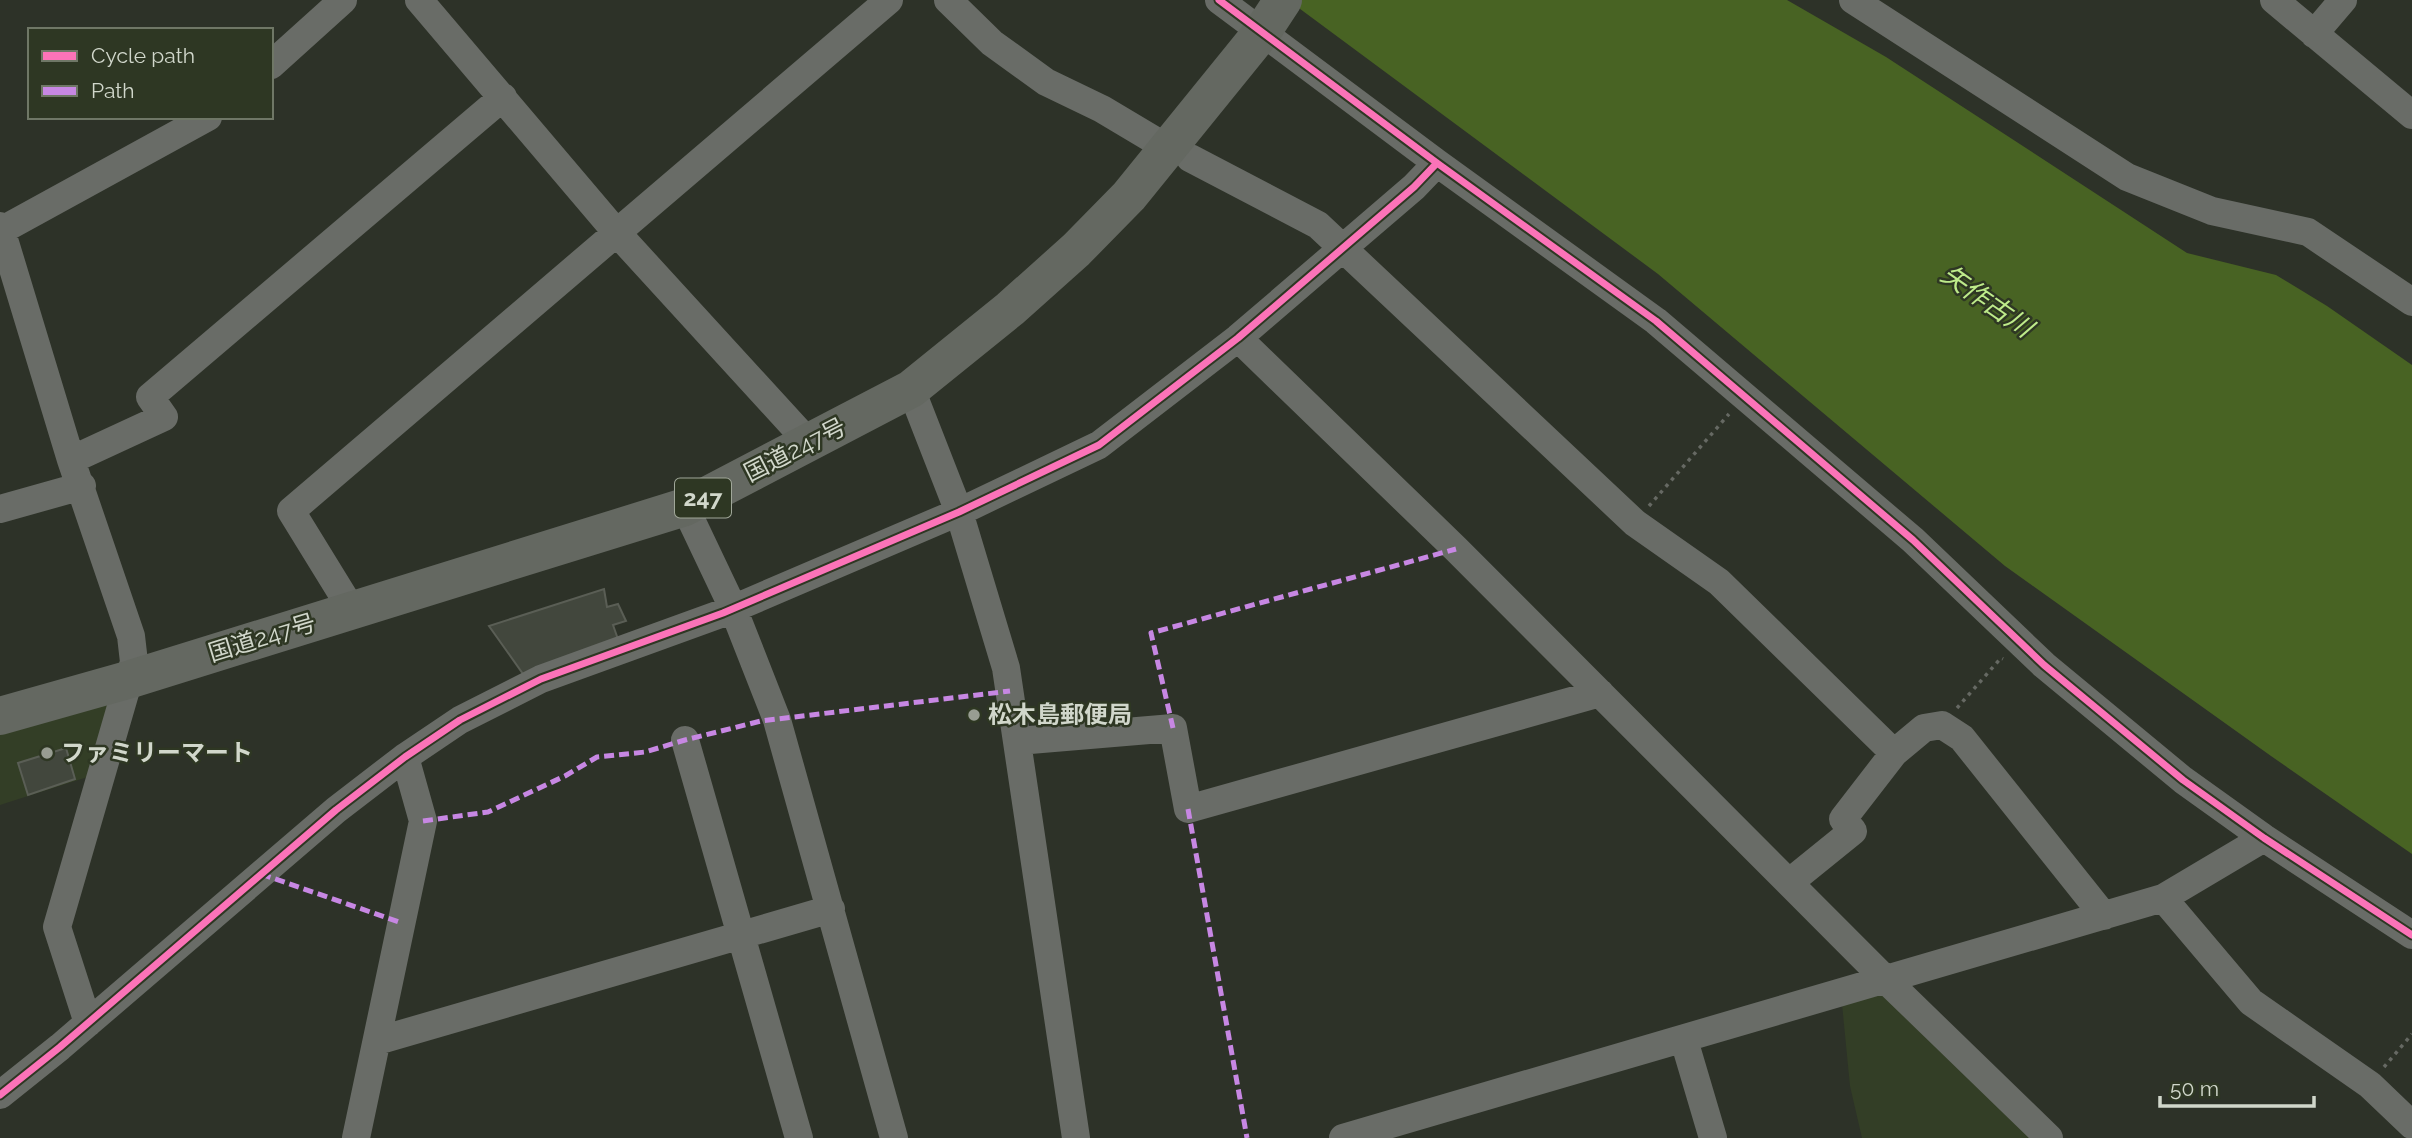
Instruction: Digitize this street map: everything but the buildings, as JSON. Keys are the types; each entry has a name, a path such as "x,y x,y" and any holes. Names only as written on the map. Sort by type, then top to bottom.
{"highway":[{"name":"国道247号","path":"0,716 685,507 911,389 1010,309 1076,250 1129,196 1262,32 1283,0"}],"street":[{"path":"273,63 343,0"},
{"path":"419,0 617,233 810,444"},
{"path":"352,610 291,510 889,0"},
{"path":"948,0 992,43 1046,82 1102,108 1154,141"},
{"path":"1219,0 1437,163 1656,321 1913,540 2044,665 2183,780 2264,838 2412,935"},
{"path":"1853,0 2127,177 2212,211 2308,232 2412,302"},
{"path":"2274,0 2412,115"},
{"path":"2314,34 2343,0"},
{"path":"71,460 164,417 150,397 503,97"},
{"path":"88,1023 57,927 134,662 131,636 71,460 1,228 204,119"},
{"path":"1190,158 1318,225 1635,523 1719,582 1894,753"},
{"path":"0,1095 336,810 405,757 460,720 541,679 733,608 959,512 1100,445 1238,338 1344,249 1437,163"},
{"path":"1238,338 1456,548 1886,980 2049,1138"},
{"path":"911,389 959,512 1006,668 1076,1138"},
{"path":"0,509 82,486"},
{"path":"685,507 733,608 777,720 894,1138"},
{"path":"1018,741 1173,728 1188,809 1600,693"},
{"path":"1790,882 1853,831 1843,819 1894,753 1924,728 1942,725 1962,738 2104,916"},
{"path":"685,740 799,1138"},
{"path":"356,1138 423,821 405,757"},
{"path":"1343,1138 2163,898 2264,838"},
{"path":"2163,898 2252,1002 2370,1085 2412,1125"},
{"path":"377,1041 831,909"},
{"path":"1684,1040 1713,1138"}],"path":[{"path":"1635,523 1730,412"},
{"path":"1942,725 2001,658 2012,662"},
{"path":"2370,1085 2412,1034"}],"shaded area":[{"path":"121,694 97,774 0,805 0,730"},
{"path":"1876,992 1888,995 2032,1138 1862,1138 1850,1086 1842,1004"}],"water":[{"name":"矢作古川","path":"1288,0 1787,0 1886,57 2187,253 2276,275 2327,306 2412,365 2412,854 2005,566 1658,274"}],"marked path":[{"path":"1173,728 1151,633 1456,549"},
{"path":"423,821 488,812 565,776 597,757 645,752 761,721 1010,691"},
{"path":"1188,809 1247,1138"},
{"path":"261,874 402,923"}],"cycle path":[{"path":"1219,0 1437,163 1656,321 1913,540 2044,665 2183,780 2264,838 2412,935"},
{"path":"0,1095 60,1047 336,810 405,757 460,720 541,679 723,613 959,512 1099,445 1238,338 1414,187 1437,163"}],"place":[{"name":"松木島郵便局","path":"974,715"},
{"name":"ファミリーマート","path":"47,753"}]}
